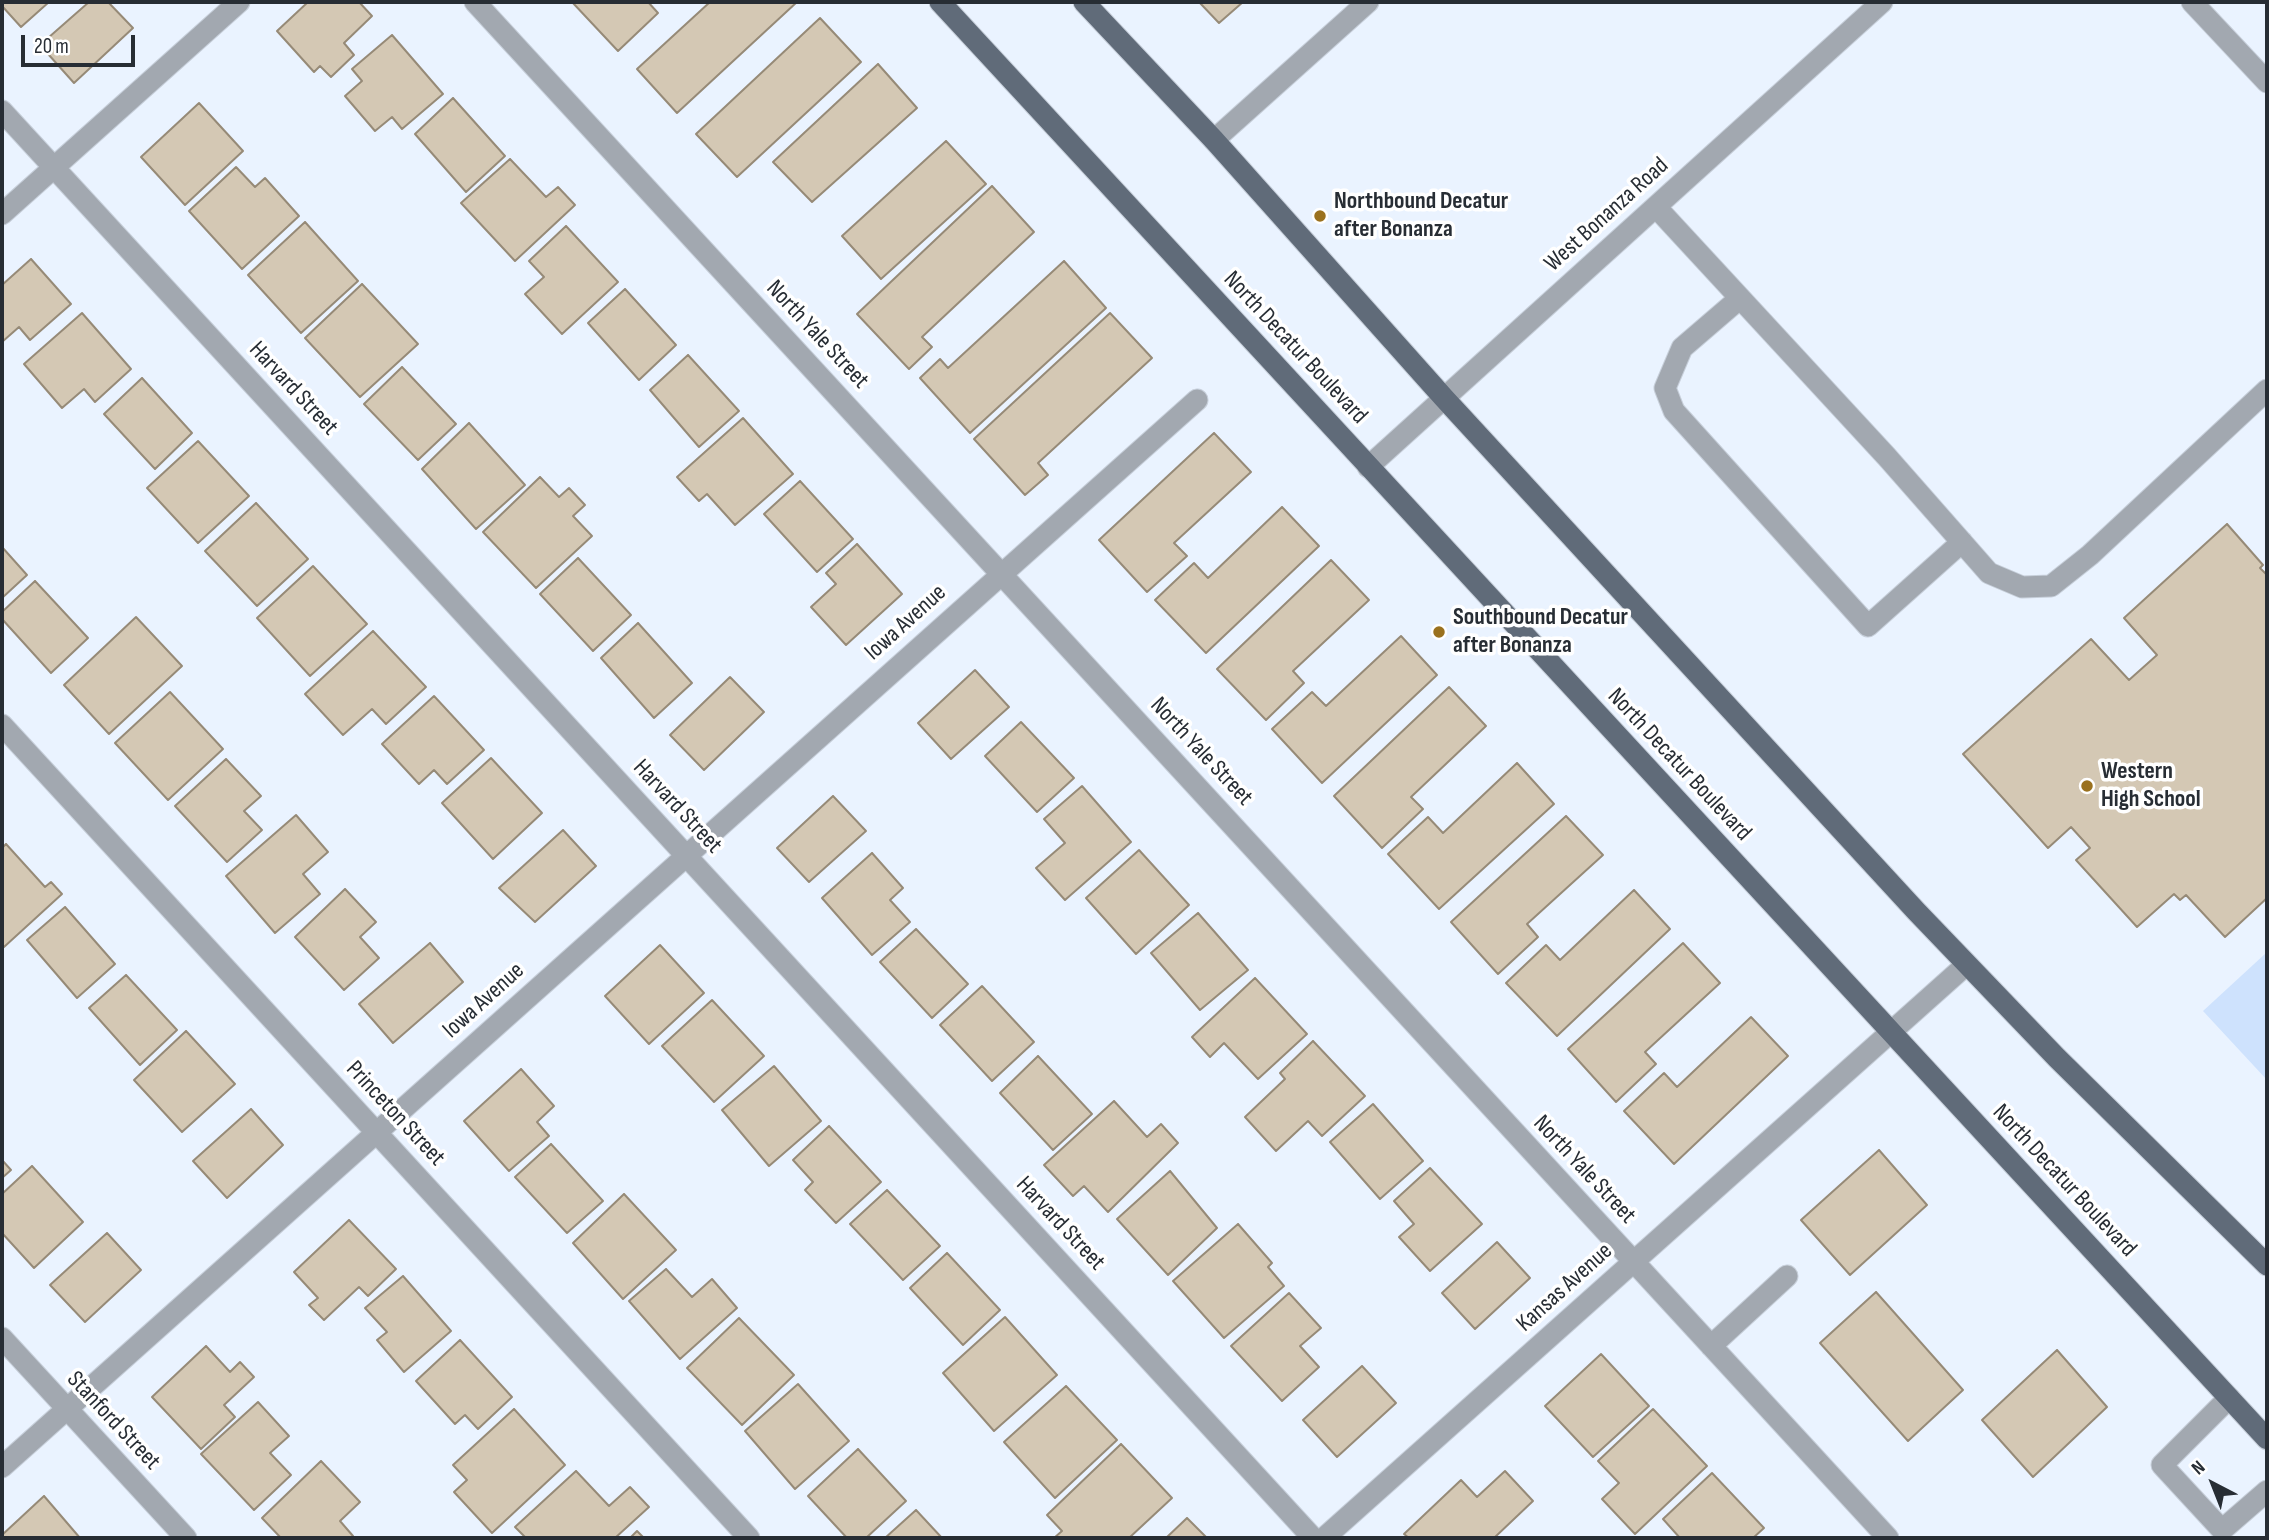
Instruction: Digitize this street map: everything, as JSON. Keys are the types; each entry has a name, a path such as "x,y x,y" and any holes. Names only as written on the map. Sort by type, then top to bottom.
{"main road":[{"name":"North Decatur Boulevard","path":"940,2 2267,1439"},
{"path":"1084,2 1214,140 1444,398 1966,965 2267,1265"}],"street":[{"path":"2,214 239,2"},
{"name":"North Yale Street","path":"475,2 1888,1538"},
{"path":"1214,140 1368,2"},
{"name":"West Bonanza Road","path":"1368,467 1882,2"},
{"path":"2192,2 2267,82"},
{"name":"Harvard Street","path":"2,111 1313,1538"},
{"path":"1656,207 1887,457 1989,573 2022,587 2051,586 2090,555 2267,390"},
{"path":"1739,299 1682,348 1665,388 1674,411 1868,626 1962,542"},
{"name":"Iowa Avenue","path":"2,1467 1197,400"},
{"name":"Princeton Street","path":"2,725 749,1538"},
{"name":"Kansas Avenue","path":"1324,1538 1966,965"},
{"path":"1711,1346 1787,1276"},
{"name":"Stanford Street","path":"2,1338 186,1538"},
{"path":"2229,1398 2161,1465 2222,1530 2267,1492"}],"shaded area":[{"path":"2266,953 2267,955 2267,1080 2203,1011"}],"building":[{"path":"2,2 49,2 21,27 2,6"},
{"path":"89,2 108,2 133,28 74,83 40,45"},
{"path":"308,2 359,2 372,16 344,43 354,55 331,77 320,66 314,72 277,31"},
{"path":"572,2 648,2 658,13 618,51"},
{"path":"710,2 797,2 677,113 637,69"},
{"path":"1199,2 1243,2 1219,23"},
{"path":"820,18 861,62 737,177 696,134"},
{"path":"392,35 443,94 402,129 392,117 375,131 345,96 362,81 352,69"},
{"path":"878,64 917,108 812,202 773,162"},
{"path":"453,98 505,156 466,192 415,134"},
{"path":"199,103 243,151 185,205 141,157"},
{"path":"946,141 986,184 881,279 842,236"},
{"path":"510,159 546,197 558,187 575,205 515,261 461,203"},
{"path":"236,167 255,187 265,178 299,216 242,269 189,211"},
{"path":"992,186 1034,232 922,337 932,347 909,369 857,314"},
{"path":"305,222 358,281 301,333 248,275"},
{"path":"566,226 618,282 562,334 525,294 544,277 529,261"},
{"path":"31,259 71,304 30,340 19,327 2,342 2,285"},
{"path":"1064,261 1106,308 970,433 920,378 940,359 948,368"},
{"path":"362,284 418,344 360,397 305,338"},
{"path":"625,289 676,345 639,380 588,323"},
{"path":"82,313 131,369 95,402 84,389 62,408 24,364"},
{"path":"1110,313 1152,358 1038,463 1048,475 1025,495 974,439"},
{"path":"688,355 739,411 699,447 650,390"},
{"path":"402,367 456,424 418,460 364,404"},
{"path":"142,378 192,433 155,469 104,414"},
{"path":"743,418 793,474 735,525 707,494 699,501 677,477"},
{"path":"469,423 525,485 476,529 422,469"},
{"path":"1214,433 1251,472 1174,543 1187,556 1147,592 1099,540"},
{"path":"198,441 249,496 198,543 147,488"},
{"path":"540,477 559,497 569,488 585,505 573,516 592,536 536,588 483,532"},
{"path":"800,481 853,539 817,572 764,514"},
{"path":"256,503 308,559 257,606 205,551"},
{"path":"1282,507 1319,546 1206,653 1155,600 1194,563 1208,578"},
{"path":"2227,524 2263,565 2260,568 2267,575 2267,898 2225,937 2186,895 2180,900 2174,894 2137,927 2076,860 2090,848 2071,827 2048,848 1963,754 2091,639 2129,680 2157,655 2124,618"},
{"path":"857,544 902,594 846,645 811,607 836,584 826,573"},
{"path":"2,547 27,575 2,598"},
{"path":"578,558 631,615 593,651 540,594"},
{"path":"1331,560 1369,600 1293,671 1304,683 1266,720 1217,669"},
{"path":"313,566 367,624 310,676 257,618"},
{"path":"35,581 88,638 51,673 2,619 2,612"},
{"path":"136,617 182,666 109,734 64,685"},
{"path":"638,623 692,683 654,718 601,658"},
{"path":"373,631 426,687 386,724 372,709 343,735 305,694"},
{"path":"1401,636 1437,675 1322,783 1272,729 1312,692 1326,706"},
{"path":"975,670 1009,707 951,759 918,723"},
{"path":"730,677 764,712 704,770 670,735"},
{"path":"1449,687 1486,726 1411,797 1423,809 1382,848 1334,796"},
{"path":"170,692 223,749 168,800 115,743"},
{"path":"434,696 484,750 447,784 434,770 419,784 382,744"},
{"path":"1021,722 1074,778 1037,812 985,756"},
{"path":"491,758 542,813 493,859 442,803"},
{"path":"226,759 261,796 244,811 262,830 227,862 175,806"},
{"path":"1517,763 1554,804 1439,909 1388,854 1428,817 1443,833"},
{"path":"1082,786 1131,842 1065,900 1036,868 1065,843 1044,819"},
{"path":"833,796 866,831 809,882 777,848"},
{"path":"296,815 328,852 303,874 320,894 275,933 226,876"},
{"path":"1566,816 1603,855 1527,924 1538,937 1498,974 1451,922"},
{"path":"563,830 596,866 535,922 499,888"},
{"path":"6,844 45,887 51,882 62,894 4,947 2,848"},
{"path":"1139,850 1189,905 1136,954 1086,898"},
{"path":"872,853 903,888 890,900 910,922 872,955 822,898"},
{"path":"345,889 376,922 360,937 379,958 344,990 295,937"},
{"path":"1634,890 1670,929 1557,1036 1506,983 1546,945 1560,960"},
{"path":"65,907 115,964 77,998 27,940"},
{"path":"1198,913 1248,970 1200,1010 1151,953"},
{"path":"916,929 968,984 932,1018 880,962"},
{"path":"430,943 463,982 393,1043 359,1004"},
{"path":"1683,943 1720,983 1645,1052 1656,1064 1616,1102 1568,1049"},
{"path":"660,945 704,993 649,1044 605,996"},
{"path":"126,975 177,1030 140,1065 89,1008"},
{"path":"1255,978 1307,1034 1258,1079 1224,1043 1210,1057 1192,1037"},
{"path":"982,986 1034,1042 992,1081 940,1025"},
{"path":"712,1000 764,1056 714,1102 662,1046"},
{"path":"1751,1017 1788,1056 1674,1164 1624,1111 1664,1073 1677,1087"},
{"path":"186,1031 235,1084 182,1132 134,1080"},
{"path":"1313,1041 1365,1096 1322,1136 1308,1121 1276,1151 1245,1117 1285,1079 1280,1073"},
{"path":"1038,1056 1092,1114 1053,1150 1000,1093"},
{"path":"774,1066 821,1121 769,1166 722,1110"},
{"path":"521,1069 554,1106 537,1122 549,1136 509,1171 464,1121"},
{"path":"1114,1101 1147,1137 1161,1124 1178,1143 1108,1212 1084,1186 1073,1196 1044,1165"},
{"path":"1373,1104 1423,1161 1380,1199 1330,1142"},
{"path":"251,1109 283,1145 227,1198 193,1161"},
{"path":"829,1126 881,1182 836,1223 805,1190 813,1182 793,1160"},
{"path":"551,1144 603,1201 567,1233 515,1177"},
{"path":"1879,1150 1927,1205 1850,1275 1801,1220"},
{"path":"2,1160 11,1170 2,1178"},
{"path":"32,1166 83,1222 34,1268 2,1233 2,1194"},
{"path":"1430,1168 1482,1224 1430,1271 1399,1237 1414,1224 1394,1201"},
{"path":"1170,1171 1217,1228 1168,1275 1117,1219"},
{"path":"887,1190 940,1246 903,1280 850,1224"},
{"path":"624,1194 676,1250 623,1299 573,1243"},
{"path":"349,1220 396,1269 368,1296 359,1287 324,1320 309,1305 318,1298 294,1272"},
{"path":"1238,1224 1272,1263 1268,1267 1284,1286 1224,1338 1173,1281"},
{"path":"107,1233 141,1270 85,1322 50,1285"},
{"path":"1497,1242 1530,1278 1475,1329 1442,1293"},
{"path":"947,1253 1000,1310 963,1345 910,1288"},
{"path":"666,1269 692,1297 712,1279 737,1308 680,1359 629,1301"},
{"path":"403,1276 451,1331 404,1372 377,1340 387,1332 365,1308"},
{"path":"1876,1292 1963,1390 1908,1441 1820,1343"},
{"path":"1289,1293 1321,1328 1300,1346 1319,1367 1282,1401 1231,1346"},
{"path":"1005,1317 1057,1375 994,1431 943,1373"},
{"path":"739,1318 794,1375 742,1425 687,1368"},
{"path":"460,1340 512,1397 478,1429 465,1415 455,1424 416,1381"},
{"path":"206,1346 230,1372 240,1362 254,1377 224,1405 235,1417 201,1449 152,1397"},
{"path":"2057,1350 2107,1407 2033,1477 1982,1420"},
{"path":"1601,1354 1649,1406 1593,1457 1545,1406"},
{"path":"1362,1366 1396,1403 1337,1457 1303,1420"},
{"path":"798,1384 849,1441 795,1489 745,1431"},
{"path":"1066,1386 1117,1440 1055,1498 1004,1442"},
{"path":"258,1402 289,1436 270,1453 291,1475 254,1510 201,1454"},
{"path":"514,1409 565,1465 492,1533 454,1492 467,1480 453,1465"},
{"path":"1653,1409 1707,1466 1635,1534 1602,1499 1619,1483 1598,1461"},
{"path":"1121,1444 1172,1498 1129,1538 1054,1538 1062,1531 1047,1515"},
{"path":"858,1449 906,1501 866,1538 847,1538 808,1496"},
{"path":"321,1461 360,1502 340,1521 353,1536 281,1538 262,1518"},
{"path":"576,1471 609,1506 630,1487 649,1507 615,1538 526,1538 515,1527"},
{"path":"1505,1471 1533,1501 1494,1538 1409,1538 1404,1534 1461,1480 1477,1497"},
{"path":"1712,1473 1764,1528 1753,1538 1680,1538 1663,1519"},
{"path":"44,1496 80,1538 2,1538 2,1535"},
{"path":"916,1510 942,1538 885,1538"},
{"path":"1187,1518 1207,1538 1166,1538"},
{"path":"637,1531 644,1538 630,1538"}],"place":[{"name":"Northbound Decatur after Bonanza","path":"1320,216"},
{"name":"Southbound Decatur after Bonanza","path":"1439,632"},
{"name":"Western High School","path":"2087,786"}]}
